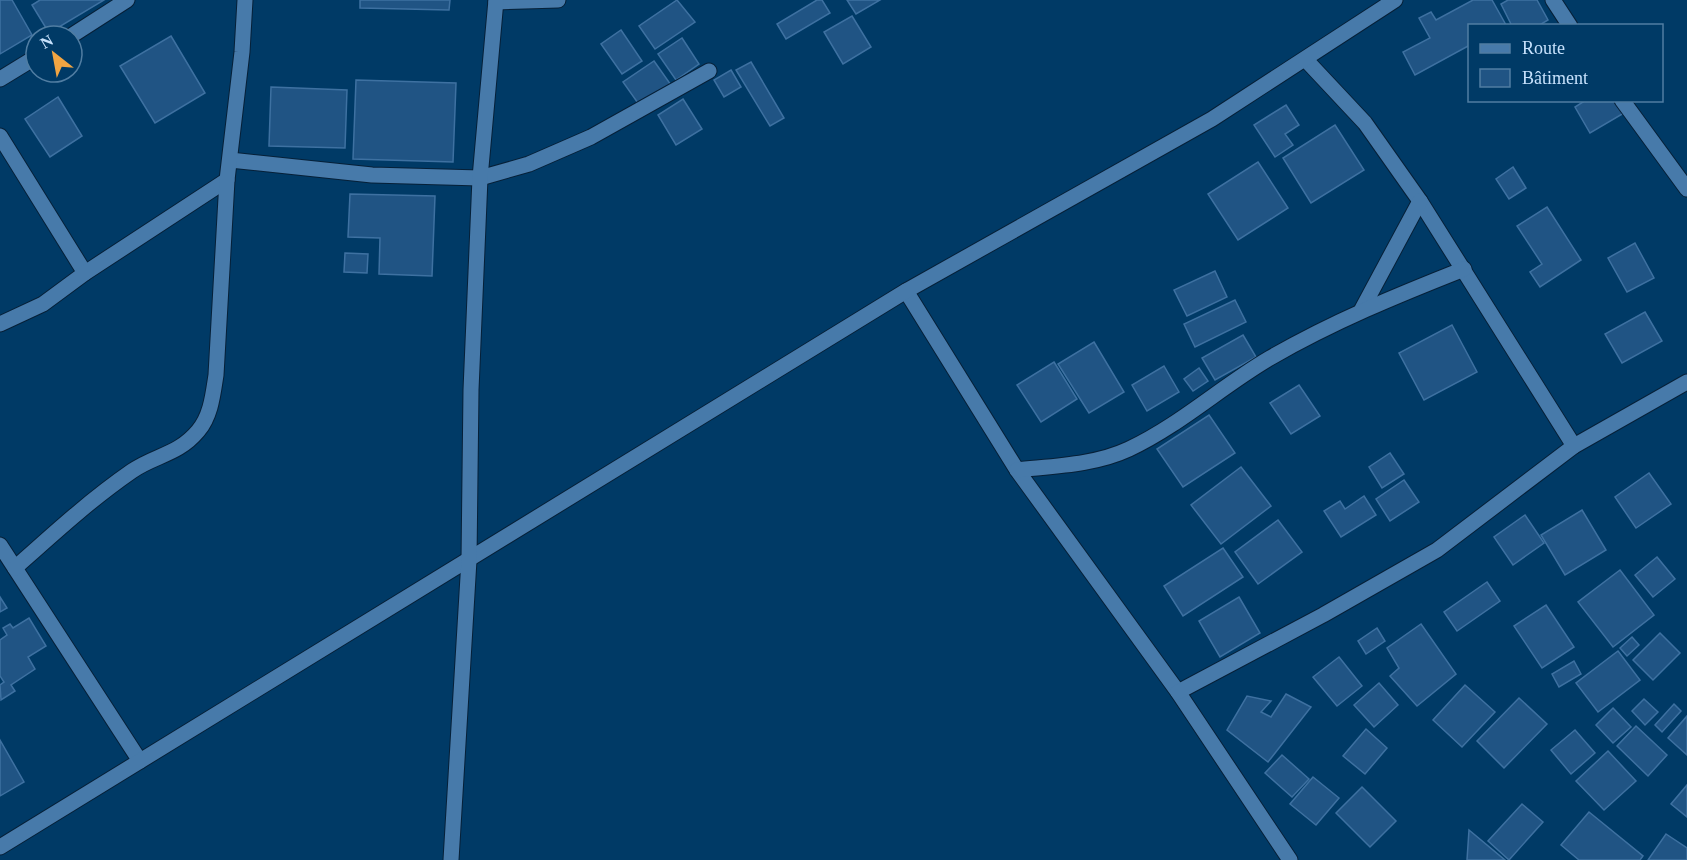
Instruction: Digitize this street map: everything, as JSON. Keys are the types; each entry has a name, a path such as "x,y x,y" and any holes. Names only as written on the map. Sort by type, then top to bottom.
{"street":[{"path":"84,28 127,0"},
{"path":"15,568 93,498 135,469 178,451 199,430 211,407 216,375 227,180 245,0"},
{"path":"451,860 469,560 471,390 480,178 496,1 558,0"},
{"path":"0,846 906,291 1212,119 1395,0"},
{"path":"1553,0 1569,24"},
{"path":"1306,60 1365,123 1420,201 1574,446"},
{"path":"0,80 24,65"},
{"path":"230,160 372,175 480,178 529,164 591,137 709,71"},
{"path":"1623,102 1687,189"},
{"path":"0,136 85,273"},
{"path":"0,324 43,304 85,273 227,180"},
{"path":"1362,309 1420,201"},
{"path":"1017,470 1077,464 1127,450 1162,431 1270,358 1362,309 1464,269"},
{"path":"906,291 1017,470 1178,692 1290,860"},
{"path":"1178,692 1323,615 1437,550 1574,446 1687,382"},
{"path":"0,545 140,761"}],"building":[{"path":"0,0 12,0 26,24 24,40 0,54"},
{"path":"40,0 104,0 64,24 44,24 32,5"},
{"path":"360,0 450,0 449,10 360,8"},
{"path":"677,0 695,22 655,49 639,26"},
{"path":"817,0 822,0 830,13 786,39 777,24"},
{"path":"847,0 880,0 856,14"},
{"path":"1473,0 1492,0 1505,24 1468,24 1468,46 1415,75 1403,52 1430,38 1419,18 1431,12 1436,20"},
{"path":"1508,0 1537,0 1548,20 1541,24 1511,24 1501,4"},
{"path":"852,16 871,47 843,64 824,32"},
{"path":"621,30 642,61 622,74 601,44"},
{"path":"171,36 205,93 155,123 120,66"},
{"path":"682,38 699,64 676,80 658,54"},
{"path":"654,61 671,85 640,106 623,82"},
{"path":"751,62 784,118 770,126 736,70"},
{"path":"731,70 741,87 724,97 714,80"},
{"path":"356,80 456,83 453,162 353,159"},
{"path":"271,87 347,90 345,148 269,146"},
{"path":"58,97 82,136 50,157 25,119"},
{"path":"683,99 702,129 676,145 658,115"},
{"path":"1583,102 1617,102 1624,113 1590,133 1575,107"},
{"path":"1286,105 1299,125 1285,134 1293,145 1275,157 1254,125"},
{"path":"1335,125 1364,170 1311,203 1283,158"},
{"path":"1258,162 1288,208 1238,240 1208,194"},
{"path":"1513,167 1526,188 1509,199 1496,179"},
{"path":"350,194 435,196 432,276 379,274 380,238 348,237"},
{"path":"1547,207 1581,260 1540,287 1530,272 1542,264 1517,226"},
{"path":"1635,243 1654,278 1627,292 1608,258"},
{"path":"345,253 368,254 367,273 344,272"},
{"path":"1215,271 1227,297 1187,316 1174,290"},
{"path":"1235,300 1246,322 1195,347 1184,324"},
{"path":"1645,312 1662,341 1622,363 1605,334"},
{"path":"1452,325 1477,372 1424,400 1399,353"},
{"path":"1243,335 1256,357 1215,380 1202,358"},
{"path":"1094,342 1124,392 1089,413 1058,364"},
{"path":"1054,362 1077,399 1041,422 1017,385"},
{"path":"1164,366 1179,392 1147,411 1132,385"},
{"path":"1199,368 1208,381 1193,391 1184,379"},
{"path":"1299,385 1320,416 1291,434 1270,403"},
{"path":"1209,415 1235,453 1183,487 1157,449"},
{"path":"1390,453 1404,474 1382,488 1369,467"},
{"path":"1241,467 1271,506 1221,544 1191,505"},
{"path":"1649,473 1671,504 1636,528 1615,497"},
{"path":"1404,480 1419,502 1390,521 1376,499"},
{"path":"1364,496 1376,515 1341,537 1324,511 1340,501 1345,509"},
{"path":"1582,510 1606,550 1565,575 1541,535"},
{"path":"1525,515 1544,543 1513,565 1494,537"},
{"path":"1278,520 1302,552 1258,584 1235,552"},
{"path":"1223,548 1243,577 1183,616 1164,586"},
{"path":"1657,557 1675,579 1653,597 1635,575"},
{"path":"1620,570 1654,615 1613,647 1578,602"},
{"path":"1487,582 1500,601 1457,631 1444,612"},
{"path":"0,597 7,608 0,612"},
{"path":"1239,597 1260,633 1220,657 1199,621"},
{"path":"1546,605 1574,647 1542,668 1514,626"},
{"path":"29,618 46,646 28,657 35,669 11,685 15,691 1,700 0,685 4,682 0,676 0,640 7,635 3,628 10,624 13,628"},
{"path":"1421,624 1456,674 1417,706 1390,676 1399,668 1387,648"},
{"path":"1377,628 1385,641 1366,654 1358,641"},
{"path":"1660,633 1680,653 1653,680 1633,660"},
{"path":"1632,637 1639,645 1627,656 1620,648"},
{"path":"1618,651 1640,680 1598,712 1576,683"},
{"path":"1339,657 1362,686 1337,706 1313,677"},
{"path":"1574,661 1581,674 1559,687 1552,674"},
{"path":"1379,683 1398,705 1374,727 1354,705"},
{"path":"1465,685 1495,712 1462,747 1433,720"},
{"path":"1286,694 1311,707 1268,762 1227,730 1247,696 1271,701 1261,712 1271,717"},
{"path":"1519,698 1547,724 1504,768 1477,741"},
{"path":"1644,699 1658,712 1645,725 1632,711"},
{"path":"1674,704 1681,711 1662,732 1655,725"},
{"path":"1613,708 1631,727 1613,743 1596,725"},
{"path":"1687,716 1687,755 1668,738"},
{"path":"1636,726 1667,755 1648,776 1617,746"},
{"path":"1366,729 1387,748 1365,774 1343,756"},
{"path":"1575,730 1595,753 1571,774 1551,750"},
{"path":"0,740 24,782 0,796"},
{"path":"1608,751 1636,781 1604,810 1576,781"},
{"path":"1282,755 1309,779 1292,797 1265,773"},
{"path":"1313,777 1339,798 1316,825 1290,804"},
{"path":"1687,785 1687,817 1671,804"},
{"path":"1362,787 1396,821 1370,847 1336,813"},
{"path":"1522,804 1543,822 1509,860 1488,841"},
{"path":"1589,812 1643,856 1640,860 1579,860 1561,845"},
{"path":"1469,830 1505,860 1467,860"},
{"path":"1666,834 1687,848 1687,860 1648,860"}]}
